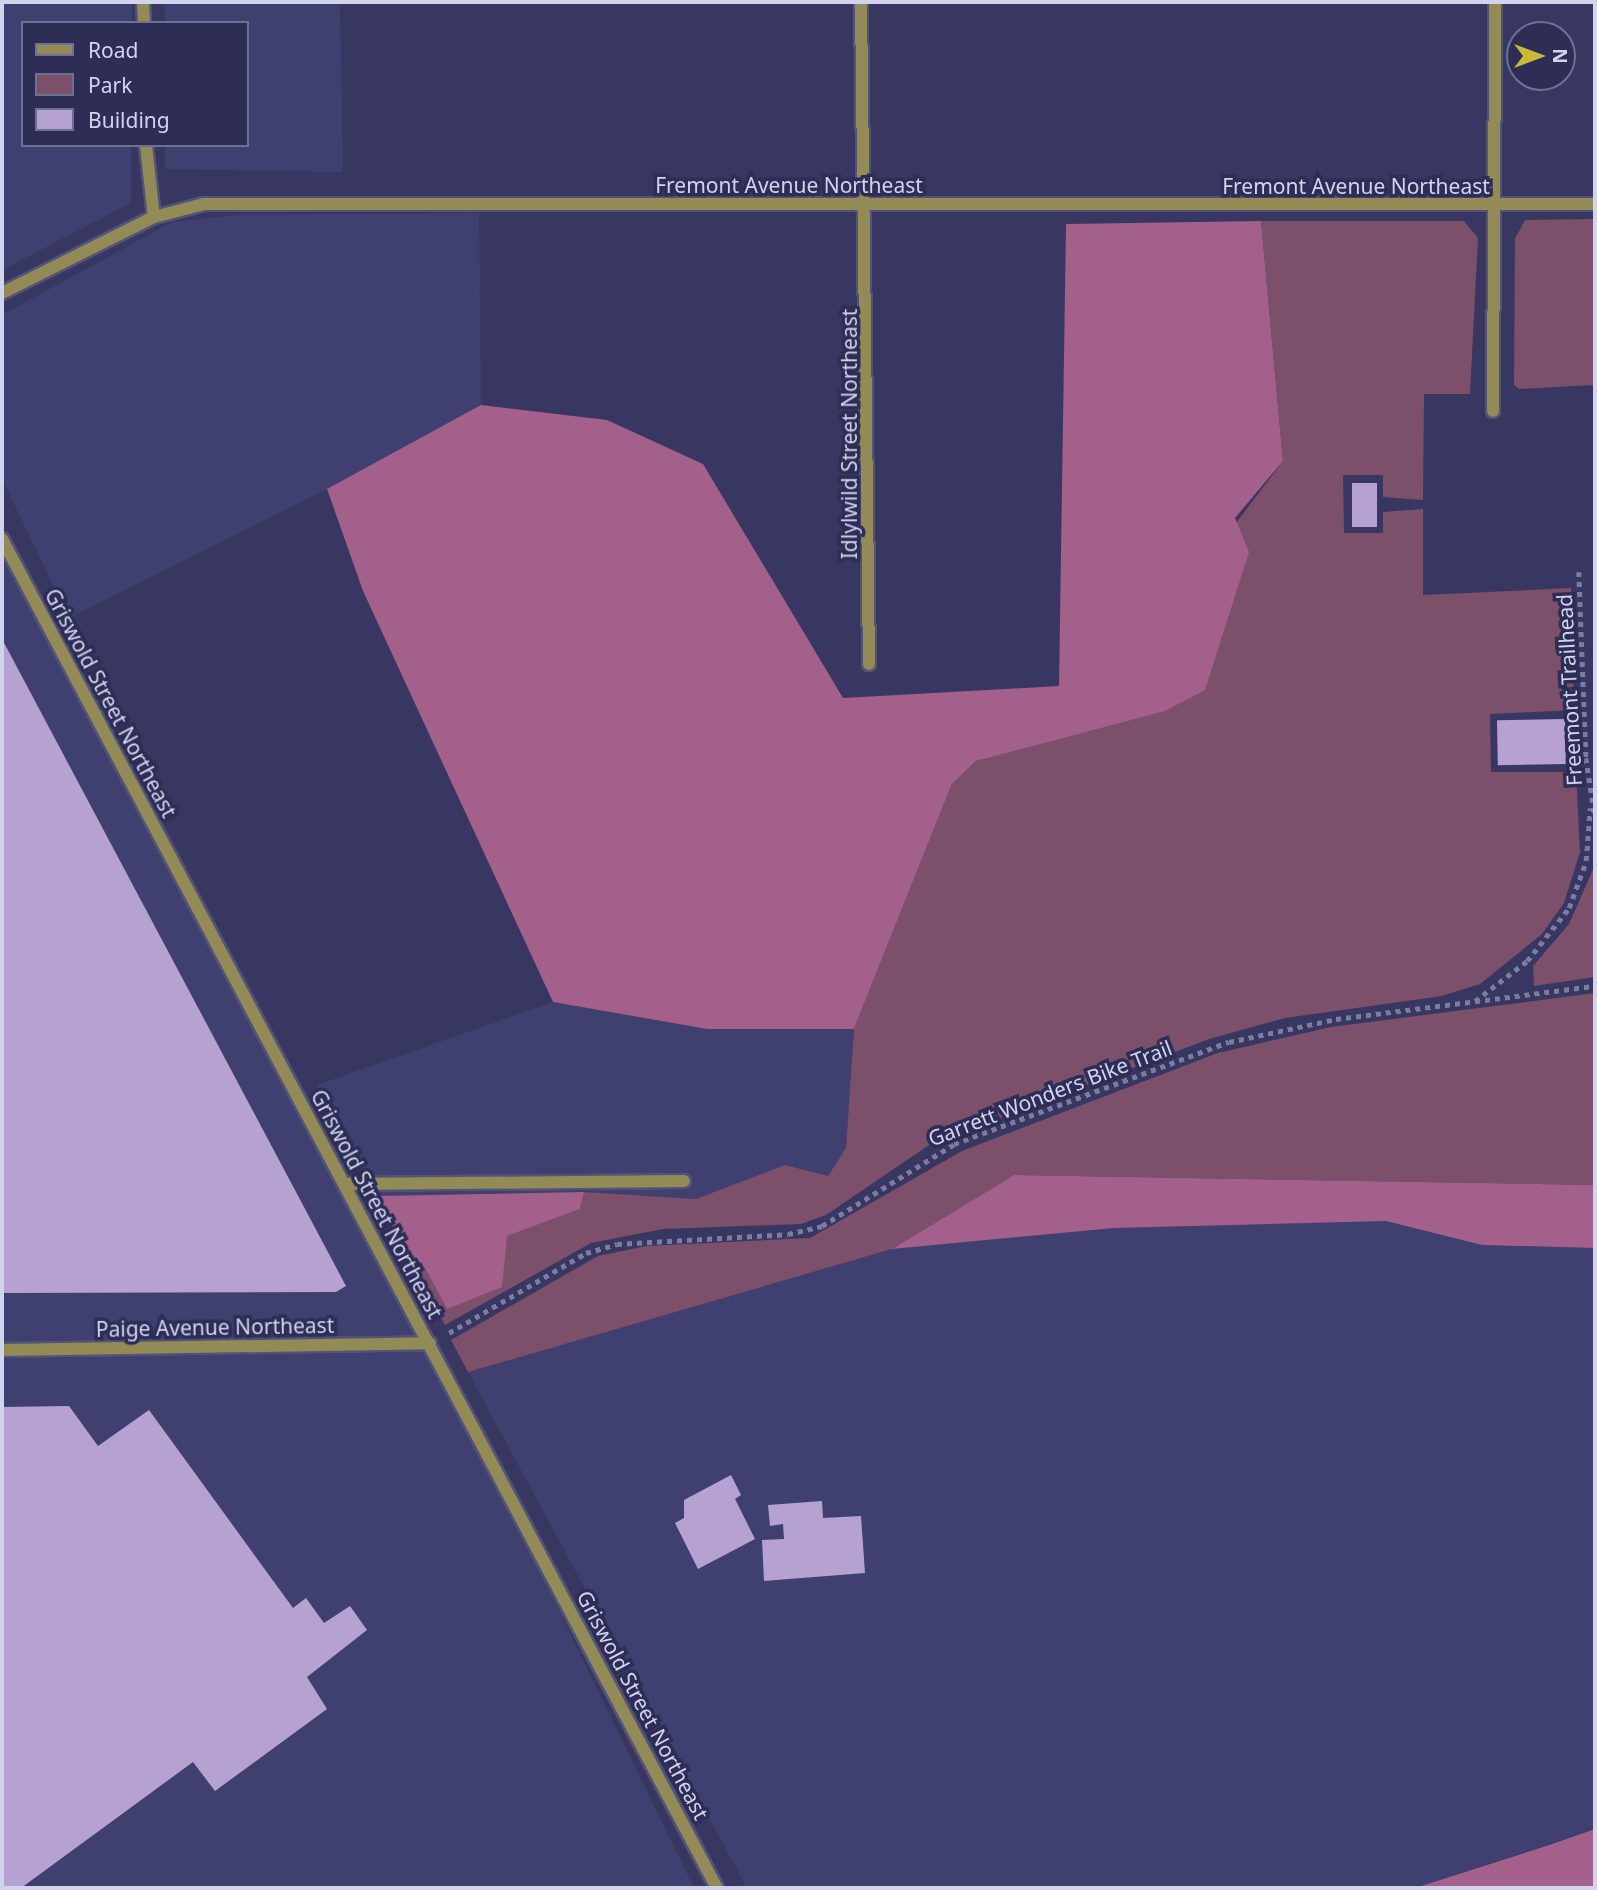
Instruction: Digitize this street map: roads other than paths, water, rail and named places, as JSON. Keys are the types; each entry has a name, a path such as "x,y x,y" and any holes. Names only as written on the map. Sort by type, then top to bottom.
{"street":[{"path":"143,2 144,21"},
{"name":"Idlylwild Street Northeast","path":"860,2 860,204 867,296 869,664"},
{"path":"1493,411 1497,205 1494,2"},
{"path":"146,147 154,217"},
{"name":"Fremont Avenue Northeast","path":"2,293 154,217 204,204 250,201 1595,204"},
{"name":"Griswold Street Northeast","path":"2,539 717,1888"},
{"path":"344,1184 684,1181"},
{"name":"Paige Avenue Northeast","path":"2,1350 429,1343"}]}
